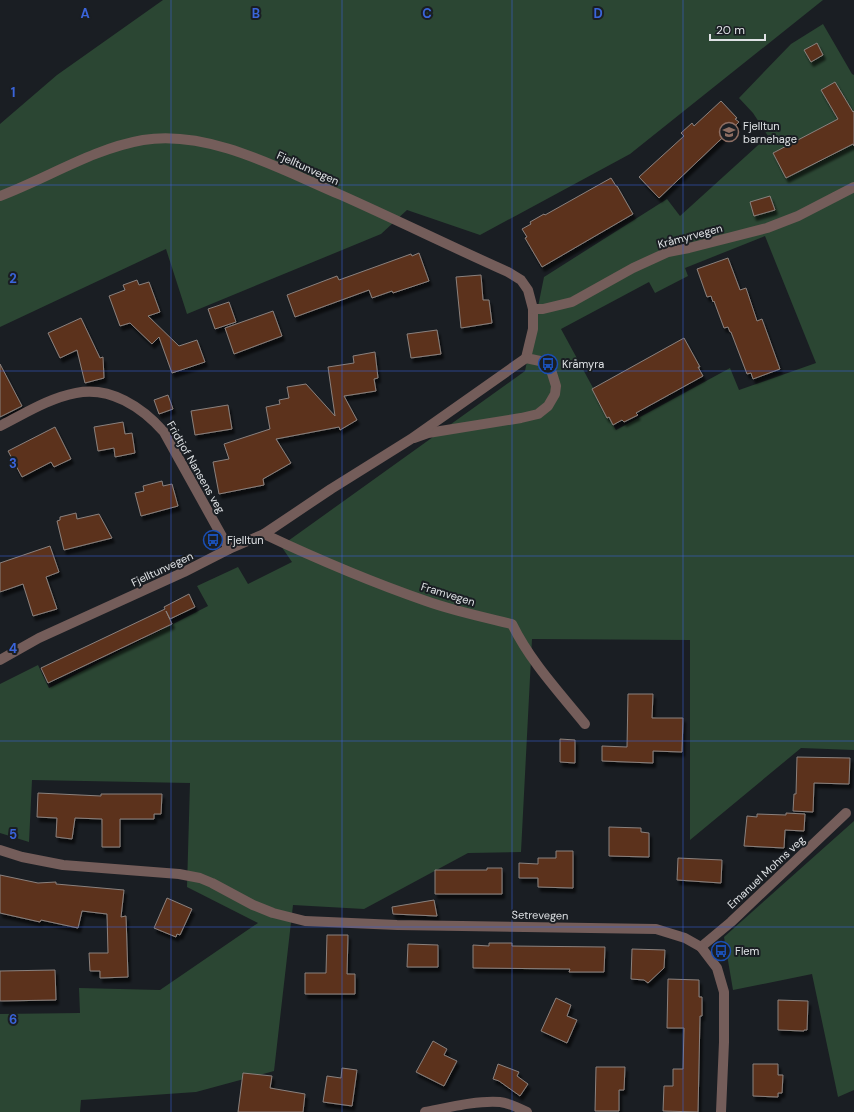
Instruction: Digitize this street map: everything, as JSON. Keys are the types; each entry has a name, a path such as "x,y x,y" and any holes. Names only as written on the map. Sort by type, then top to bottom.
{"street":[{"name":"Fjelltunvegen","path":"0,196 76,162 123,144 145,140 178,138 206,143 260,160 508,272 521,280 528,290 533,309 533,329 526,358 410,439 264,534 39,638 0,660"},
{"name":"Kråmyrvegen","path":"533,309 543,309 572,302 633,268 668,252 767,228 798,216 854,187"},
{"name":"Fjelltunvegen","path":"410,439 428,434 538,414 548,406 555,394 556,386 549,368 540,360 526,358"},
{"name":"Fridtjof Nansens veg","path":"0,426 47,402 75,393 93,391 112,395 127,401 153,419 164,432 229,550"},
{"name":"Framvegen","path":"264,534 345,572 451,609 512,624 520,641 535,663 585,724"},
{"name":"Emanuel Mohns veg","path":"701,947 731,922 846,813"},
{"name":"Setrevegen","path":"0,850 22,857 63,865 179,874 200,878 212,882 253,905 273,913 305,921 397,925 656,929 685,938 701,947 717,968 724,992 724,1042 721,1112"},
{"path":"425,1112 456,1106 501,1102 527,1112"}],"green space":[{"path":"163,0 823,0 630,154 480,235 407,210 381,234 187,314 166,249 0,327 0,124 57,75"},
{"path":"823,24 854,75 854,750 801,748 690,840 690,640 532,639 521,852 468,853 364,909 293,905 274,1071 196,1092 81,1100 80,1112 0,1112 0,1014 80,1013 79,988 160,990 258,923 187,887 190,783 32,780 29,842 0,833 0,684 38,665 49,688 208,606 197,586 238,567 248,584 292,562 281,546 525,371 544,277 667,199 680,216 768,136 753,113 739,98 791,44","holes":["765,236 816,363 739,390 730,368 616,430 561,329 649,282 655,293 688,276 685,268"]},
{"path":"854,821 854,1090 838,1097 812,974 733,990 724,937"}],"building":[{"path":"817,43 823,55 811,62 804,50"},
{"path":"835,82 853,112 854,111 854,146 853,144 786,178 773,153 838,119 821,90"},
{"path":"721,101 739,122 659,198 639,177 684,136 681,133 692,123 694,126"},
{"path":"611,178 633,214 542,267 525,238 527,237 522,229 531,224 530,222"},
{"path":"770,196 775,210 754,216 750,202"},
{"path":"419,253 429,281 393,293 392,291 372,298 369,290 295,317 287,295 337,276 339,280 411,254 412,256"},
{"path":"728,258 740,290 746,288 757,321 762,319 780,369 753,379 751,373 747,374 731,332 728,327 724,328 714,301 713,302 711,296 707,297 697,269"},
{"path":"481,275 483,300 489,300 492,323 461,328 456,277"},
{"path":"137,280 139,285 149,282 160,312 148,316 179,346 197,340 205,362 172,373 159,337 152,344 130,323 120,326 109,296 125,290 123,285"},
{"path":"229,302 236,322 215,329 208,309"},
{"path":"273,311 282,336 234,354 225,328"},
{"path":"81,318 100,358 103,357 104,378 85,383 77,350 60,358 48,333"},
{"path":"437,330 441,354 411,358 407,334"},
{"path":"684,338 700,367 698,367 703,376 636,413 638,415 624,422 622,420 613,425 609,417 607,418 592,389"},
{"path":"375,352 378,378 374,379 376,391 344,396 357,420 340,430 339,427 276,439 291,463 263,479 264,485 219,494 213,462 229,459 224,444 270,429 266,407 280,404 279,400 289,398 287,387 306,384 335,416 328,367 354,363 353,356"},
{"path":"0,364 22,406 0,417"},
{"path":"168,395 173,409 159,414 154,400"},
{"path":"228,405 232,429 195,435 191,411"},
{"path":"123,422 125,434 132,433 135,453 115,457 114,448 98,451 94,427"},
{"path":"55,427 71,459 54,467 51,462 22,477 8,451"},
{"path":"162,481 163,486 172,484 178,506 141,516 135,493 144,491 143,486"},
{"path":"76,513 77,519 99,514 112,538 64,550 57,521 60,520 60,517"},
{"path":"50,546 59,572 46,577 57,609 33,616 23,584 0,592 0,563"},
{"path":"189,594 195,607 170,619 166,611 172,624 48,683 41,668 165,609 164,607"},
{"path":"628,694 653,694 652,718 683,718 682,752 653,751 653,763 602,761 602,746 627,747"},
{"path":"560,739 575,740 575,763 560,762"},
{"path":"797,757 850,758 849,784 814,783 813,812 793,811 794,794 796,794"},
{"path":"38,793 101,796 101,794 162,794 161,814 154,814 154,819 120,819 120,847 102,847 102,819 75,818 72,839 56,837 57,818 37,817"},
{"path":"786,813 805,814 804,831 785,830 784,848 744,846 747,816 757,817 757,814 786,815"},
{"path":"609,827 641,828 641,832 649,833 649,857 609,856"},
{"path":"556,851 573,851 573,888 538,887 538,878 519,878 519,863 538,864 538,858 556,858"},
{"path":"678,858 722,860 721,883 677,880"},
{"path":"487,868 502,868 502,894 435,894 435,870 487,870"},
{"path":"0,875 38,883 56,882 56,884 124,890 121,917 126,916 128,977 100,978 100,971 90,971 89,953 108,953 107,914 82,911 78,928 41,920 40,922 0,913"},
{"path":"167,898 192,909 180,935 177,934 176,937 154,928"},
{"path":"434,900 437,916 393,914 392,907"},
{"path":"327,935 348,935 347,974 355,974 355,994 305,994 305,973 326,973"},
{"path":"489,943 512,943 512,946 605,947 604,972 569,972 570,969 473,968 473,945 489,946"},
{"path":"408,944 438,945 438,967 407,967"},
{"path":"632,949 665,950 664,968 648,983 644,980 631,979"},
{"path":"55,970 56,1000 0,1001 0,971"},
{"path":"668,979 699,980 699,997 702,997 702,1016 700,1016 698,1112 663,1111 664,1086 673,1086 673,1069 683,1069 684,1028 667,1028"},
{"path":"556,998 571,1005 567,1016 577,1020 567,1043 541,1031"},
{"path":"778,1000 808,1001 807,1030 778,1030"},
{"path":"433,1041 447,1049 444,1055 457,1061 444,1086 416,1072"},
{"path":"498,1064 519,1072 517,1076 528,1084 520,1096 499,1081 493,1079"},
{"path":"753,1064 778,1064 778,1075 783,1075 782,1093 778,1093 778,1097 753,1096"},
{"path":"596,1067 625,1067 624,1090 619,1090 619,1111 595,1111"},
{"path":"342,1068 357,1070 352,1106 323,1102 327,1076 341,1078"},
{"path":"243,1073 272,1076 270,1088 305,1094 303,1112 238,1112"}],"place":[{"name":"Fjelltun barnehage","path":"729,132"},
{"name":"Kråmyra","path":"548,364"},
{"name":"Fjelltun","path":"213,540"},
{"name":"Flem","path":"721,951"}]}
